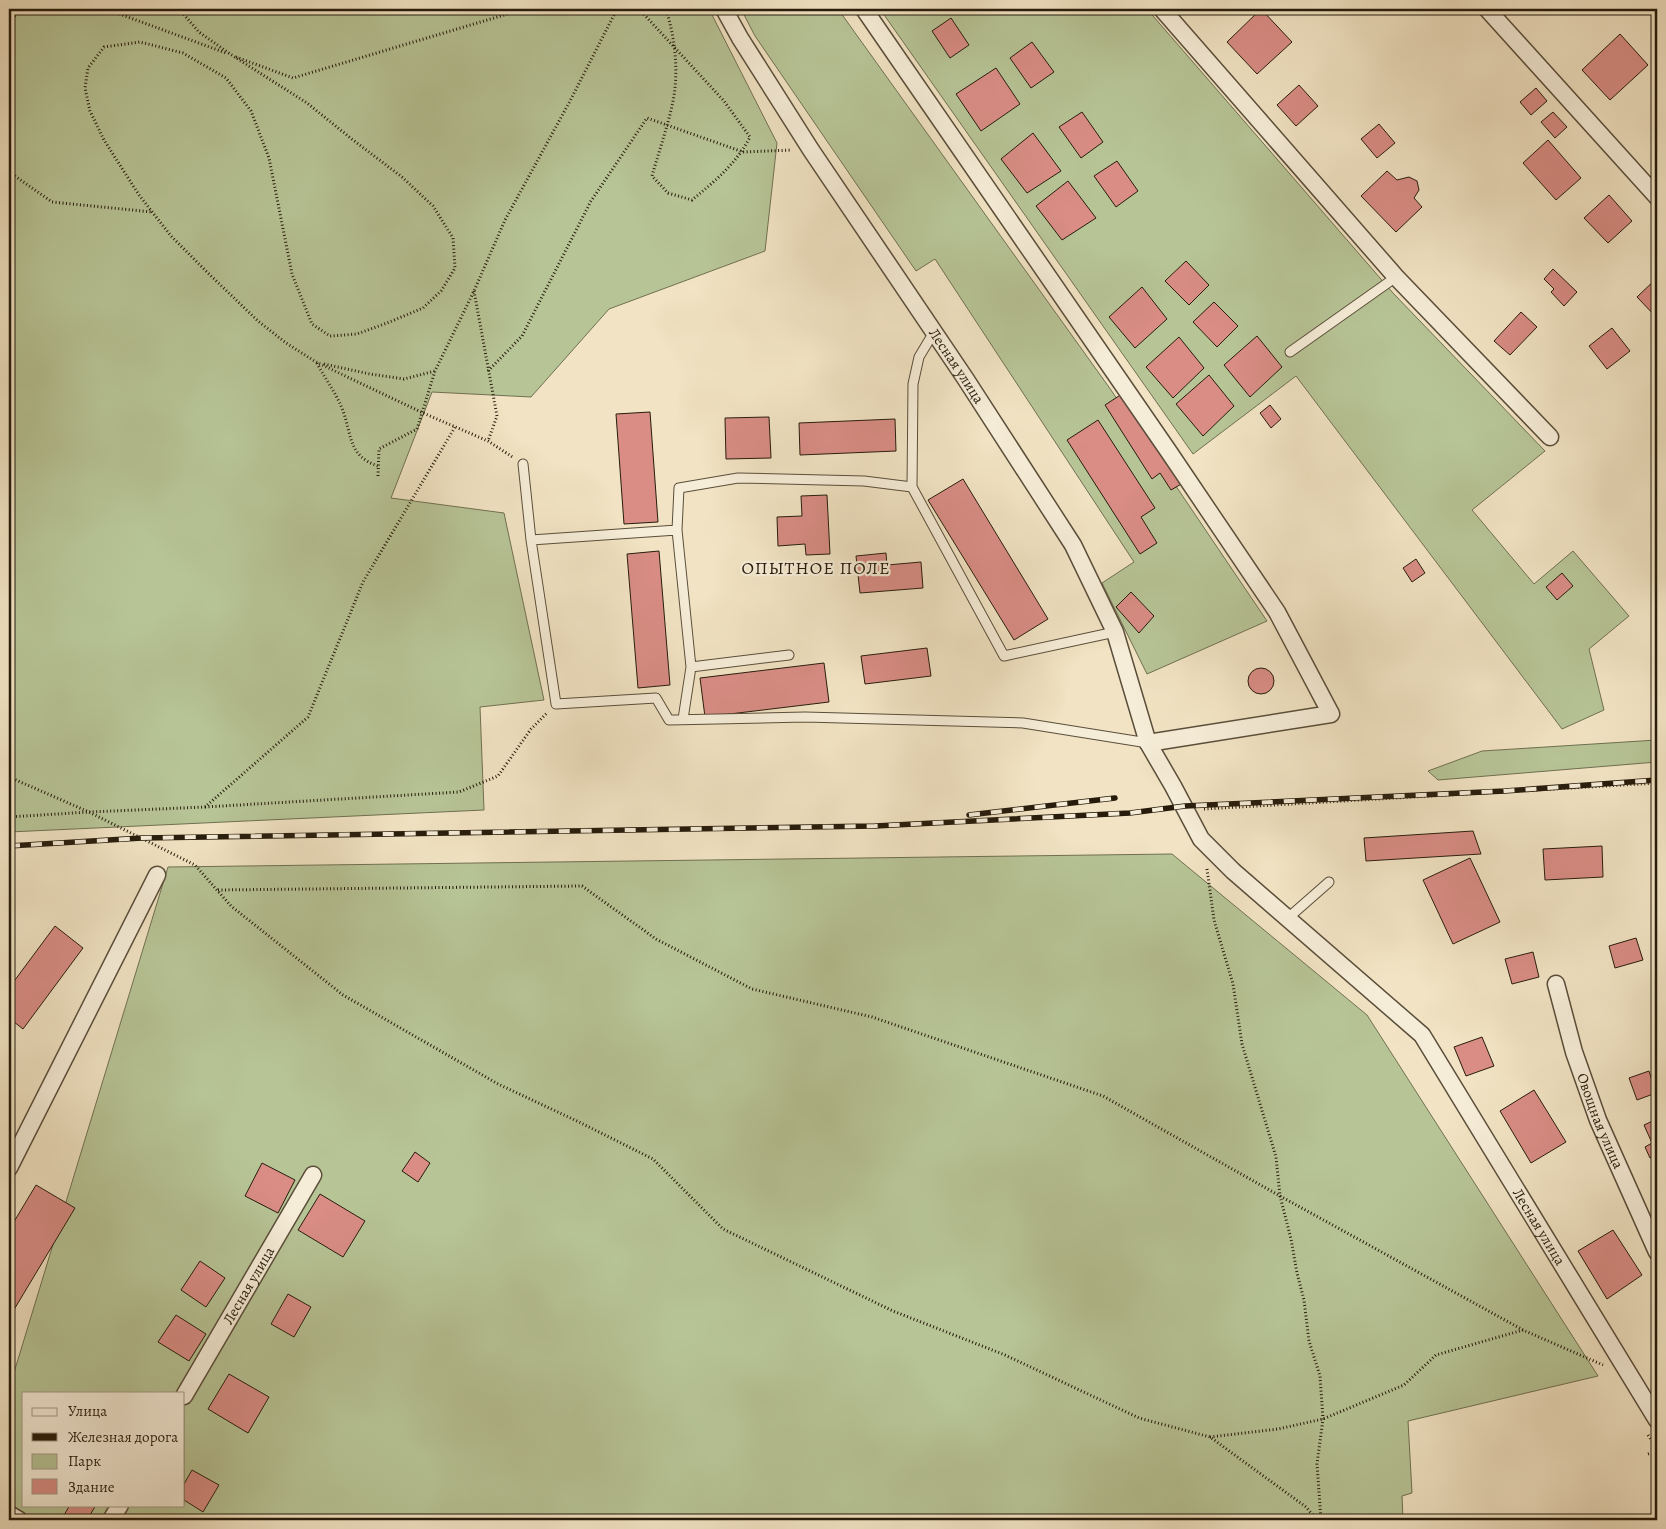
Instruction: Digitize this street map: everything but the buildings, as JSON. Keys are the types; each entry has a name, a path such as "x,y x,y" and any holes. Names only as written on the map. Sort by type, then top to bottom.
{"street":[{"name":"Лесная улица","path":"724,9 740,38 811,150 934,332 1073,545 1115,632 1148,743 1187,810 1201,839 1232,871 1422,1035 1657,1420"},
{"path":"864,9 1277,612 1331,714 1148,743"},
{"path":"1162,9 1396,277 1550,437"},
{"path":"1487,9 1657,197"},
{"path":"9,1168 157,875"},
{"name":"Овощная улица","path":"1556,984 1574,1052 1598,1120 1657,1252"},
{"name":"Лесная улица","path":"185,1394 313,1175"},
{"path":"111,1520 119,1506"},
{"path":"9,1514 19,1520"}],"lane":[{"path":"1290,352 1396,277"},
{"path":"934,332 918,357 913,384 912,487 1004,656 1115,632"},
{"path":"523,464 531,540 556,704 656,698 669,720 805,717 1023,723 1148,743"},
{"path":"683,719 691,667 677,530 679,488 738,478 864,481 912,487"},
{"path":"531,540 677,530"},
{"path":"691,667 789,655"},
{"path":"1288,918 1330,882"}],"path":[{"path":"9,20 24,9"},
{"path":"106,9 293,78 524,9"},
{"path":"179,9 199,32 230,54 307,102 409,183 433,206 453,238 455,268 441,291 423,308 357,334 330,336 312,324 292,274 269,158 251,111 226,78 182,53 157,46 140,42 104,47 88,68 85,88 90,110 104,140 120,167 152,212 172,236 258,320 286,343 316,362 423,413 488,441 523,464"},
{"path":"378,476 379,449 417,429 435,371 474,291 505,220 570,101 617,9"},
{"path":"640,9 674,45 724,101 750,137 742,152 716,180 692,200 668,193 652,176 673,100 676,70 674,45 671,25 666,9"},
{"path":"488,371 522,336 591,202 647,118 742,152 811,150"},
{"path":"9,172 52,202 152,212"},
{"path":"474,291 497,416 488,441"},
{"path":"316,362 370,374 404,379 435,371"},
{"path":"316,362 343,410 352,446 366,462 378,466"},
{"path":"205,807 308,717 363,582 455,427"},
{"path":"9,816 459,792 498,776 531,729 556,704"},
{"path":"9,777 89,812 195,865 231,906 342,995 498,1084 653,1159 723,1229 893,1311 1005,1355 1140,1418 1210,1437 1306,1507 1319,1520"},
{"path":"1187,810 1657,783"},
{"path":"1201,839 1206,860 1214,920 1232,984 1242,1044 1276,1157 1280,1196 1304,1300 1309,1341 1320,1376 1323,1419 1317,1464 1319,1520"},
{"path":"218,890 582,886 656,939 752,989 872,1017 1103,1096 1523,1330 1605,1366 1600,1358"},
{"path":"1210,1437 1278,1429 1323,1419 1404,1385 1436,1355 1523,1330"},
{"path":"1648,1454 1657,1451"}],"green space":[{"path":"9,9 709,9 777,143 765,251 609,309 531,397 432,392 391,498 504,513 544,700 480,707 484,810 9,832"},
{"path":"741,9 838,9 1111,390 1267,621 1147,674 1102,583 1134,562 935,259 916,271 755,36"},
{"path":"880,9 1147,9 1393,293 1545,451 1472,510 1534,584 1573,551 1629,616 1589,649 1604,710 1562,729 1296,376 1193,454"},
{"path":"1657,740 1657,762 1438,780 1428,771 1482,751"},
{"path":"1172,854 1367,1015 1598,1376 1408,1421 1412,1493 1402,1496 1403,1520 9,1520 9,1389 168,867"}],"railway":[{"path":"9,846 142,838 875,826 1130,813 1185,806 1505,791 1657,780"},
{"path":"969,815 1115,798"}],"district":[{"name":"ОПЫТНОЕ ПОЛЕ","path":"816,568"}]}
